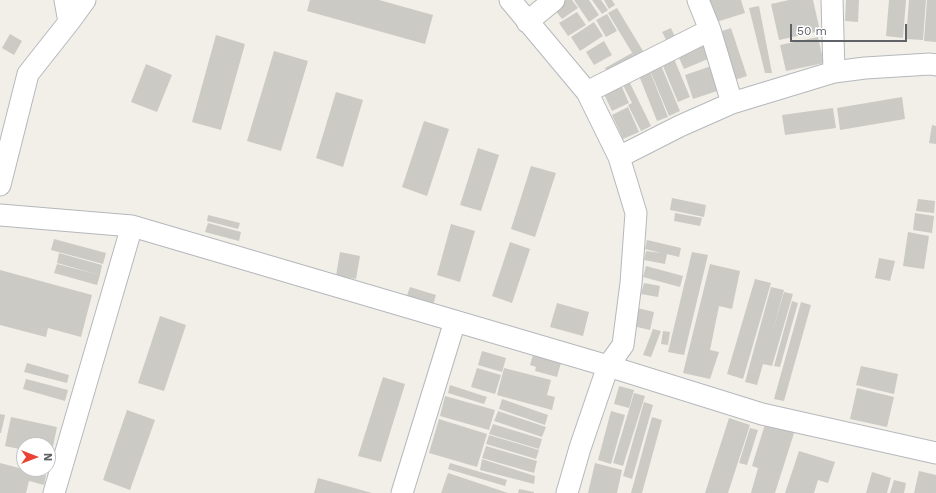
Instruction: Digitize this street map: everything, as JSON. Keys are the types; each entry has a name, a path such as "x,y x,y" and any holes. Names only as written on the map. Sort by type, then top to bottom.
{"street":[{"path":"65,0 69,22"},
{"path":"0,185 28,74 85,0"},
{"path":"510,0 587,92 619,157 636,213 631,283 623,344 608,366 580,448 567,493"},
{"path":"527,22 554,0"},
{"path":"698,0 710,30 732,103"},
{"path":"832,0 834,72"},
{"path":"587,92 710,30"},
{"path":"619,157 680,126 732,103 834,72 865,68 923,64 936,66"},
{"path":"0,215 132,226 608,366 762,414 936,453"},
{"path":"54,493 132,226"},
{"path":"402,493 455,322"}],"building":[{"path":"310,0 379,0 433,15 425,44 307,11"},
{"path":"560,0 572,0 578,8 562,19 552,6"},
{"path":"574,0 589,0 599,15 589,22"},
{"path":"592,0 601,0 608,10 602,14"},
{"path":"604,0 612,0 615,5 609,9"},
{"path":"702,0 741,0 745,13 710,24"},
{"path":"789,0 813,0 820,31 779,40 771,4"},
{"path":"846,0 859,0 858,22 845,21"},
{"path":"889,0 906,0 903,38 886,36"},
{"path":"909,0 926,0 923,40 906,39"},
{"path":"927,0 936,0 936,42 924,41"},
{"path":"759,6 772,73 765,73 749,8"},
{"path":"617,8 646,56 637,61 608,13"},
{"path":"577,12 586,25 568,36 559,23"},
{"path":"607,14 617,31 606,37 596,20"},
{"path":"594,22 603,36 580,51 571,37"},
{"path":"671,28 677,41 669,45 662,32"},
{"path":"731,28 747,76 732,81 716,33"},
{"path":"10,34 22,41 14,55 2,48"},
{"path":"216,35 245,44 221,130 192,122"},
{"path":"707,35 715,56 684,69 675,49"},
{"path":"818,37 824,63 786,71 780,45"},
{"path":"604,41 612,55 594,65 586,52"},
{"path":"274,51 308,61 281,151 247,141"},
{"path":"632,53 637,62 610,77 605,68"},
{"path":"672,54 690,97 678,102 660,59"},
{"path":"660,63 680,111 669,116 649,68"},
{"path":"146,64 172,75 157,112 131,102"},
{"path":"714,65 723,89 693,99 685,75"},
{"path":"649,69 668,117 657,121 638,73"},
{"path":"627,77 651,126 641,131 628,105 632,103 621,81"},
{"path":"618,78 629,103 612,111 600,86"},
{"path":"336,92 363,100 343,167 316,158"},
{"path":"902,97 905,119 840,130 837,108"},
{"path":"628,107 639,132 623,139 612,115"},
{"path":"833,108 836,128 785,135 782,115"},
{"path":"424,121 449,129 427,196 402,187"},
{"path":"932,125 936,126 936,144 929,143"},
{"path":"478,148 499,155 481,211 460,205"},
{"path":"531,166 556,173 535,237 511,229"},
{"path":"672,198 706,205 704,217 670,210"},
{"path":"918,199 935,201 934,213 916,211"},
{"path":"675,213 702,218 700,226 674,221"},
{"path":"915,213 934,216 932,233 913,230"},
{"path":"208,215 240,223 238,229 207,221"},
{"path":"208,223 241,232 239,241 205,232"},
{"path":"451,224 475,231 460,282 437,275"},
{"path":"908,232 929,236 924,269 903,266"},
{"path":"54,239 106,253 103,264 51,250"},
{"path":"647,240 681,248 679,257 667,254 665,264 644,260 646,251 661,253 645,249"},
{"path":"510,242 530,249 512,303 492,296"},
{"path":"340,252 360,256 356,279 336,276"},
{"path":"692,252 708,255 684,355 668,352"},
{"path":"59,253 102,265 100,275 57,263"},
{"path":"879,258 895,261 890,281 875,278"},
{"path":"57,264 100,275 97,285 54,273"},
{"path":"710,264 740,271 732,309 719,306 710,350 719,352 710,379 683,373"},
{"path":"646,266 683,276 680,287 643,277"},
{"path":"0,270 92,295 81,337 48,328 46,337 0,325"},
{"path":"755,279 771,283 743,379 727,374"},
{"path":"644,283 660,286 658,297 641,294"},
{"path":"410,287 436,295 432,309 405,301"},
{"path":"771,287 784,290 772,333 784,292 793,294 772,366 763,364 757,385 745,382"},
{"path":"792,301 798,303 780,367 774,366"},
{"path":"801,302 811,305 784,401 774,399"},
{"path":"557,303 589,312 583,336 550,327"},
{"path":"637,308 654,312 650,330 633,326"},
{"path":"160,316 186,325 164,391 138,383"},
{"path":"653,329 661,331 651,357 643,355"},
{"path":"663,331 670,332 668,345 661,344"},
{"path":"482,351 506,358 502,372 478,365"},
{"path":"533,355 561,363 557,377 535,371 536,367 530,365"},
{"path":"27,363 69,375 67,383 24,372"},
{"path":"861,366 898,374 894,394 856,385"},
{"path":"477,368 501,375 495,394 471,387"},
{"path":"504,368 551,380 547,395 555,397 552,410 497,395"},
{"path":"383,377 405,384 381,462 358,456"},
{"path":"26,379 68,390 65,401 23,389"},
{"path":"450,385 487,397 484,404 448,393"},
{"path":"619,386 634,390 629,408 614,404"},
{"path":"857,388 894,397 887,427 850,419"},
{"path":"634,393 645,396 623,466 613,463"},
{"path":"445,396 495,410 489,430 440,416"},
{"path":"502,399 548,415 545,425 499,409"},
{"path":"644,402 653,405 632,479 623,476"},
{"path":"127,410 155,420 130,490 103,480"},
{"path":"498,411 546,427 542,437 494,421"},
{"path":"611,411 625,415 611,464 598,460"},
{"path":"0,414 5,415 1,433 0,433"},
{"path":"11,417 57,427 55,437 16,437 16,448 5,446"},
{"path":"652,417 662,420 642,493 631,493"},
{"path":"729,418 750,425 728,493 705,493"},
{"path":"439,419 487,434 477,467 429,453"},
{"path":"766,421 795,430 775,493 751,493 758,468 752,466"},
{"path":"493,424 542,439 539,449 489,434"},
{"path":"750,428 758,430 747,465 739,463"},
{"path":"489,435 539,450 536,459 486,444"},
{"path":"486,446 537,461 534,473 482,458"},
{"path":"799,451 835,462 828,483 818,480 814,493 785,493"},
{"path":"482,459 535,476 534,484 480,470"},
{"path":"0,463 16,467 16,477 46,477 44,485 29,481 26,493 0,493"},
{"path":"450,463 507,480 505,486 448,469"},
{"path":"595,463 622,470 617,493 588,493"},
{"path":"919,471 936,475 936,493 914,493"},
{"path":"872,472 891,478 887,493 866,493"},
{"path":"448,473 508,493 441,493"},
{"path":"318,478 372,493 314,493"},
{"path":"894,480 906,483 904,493 890,493"},
{"path":"519,489 534,492 534,493 518,493"}]}
